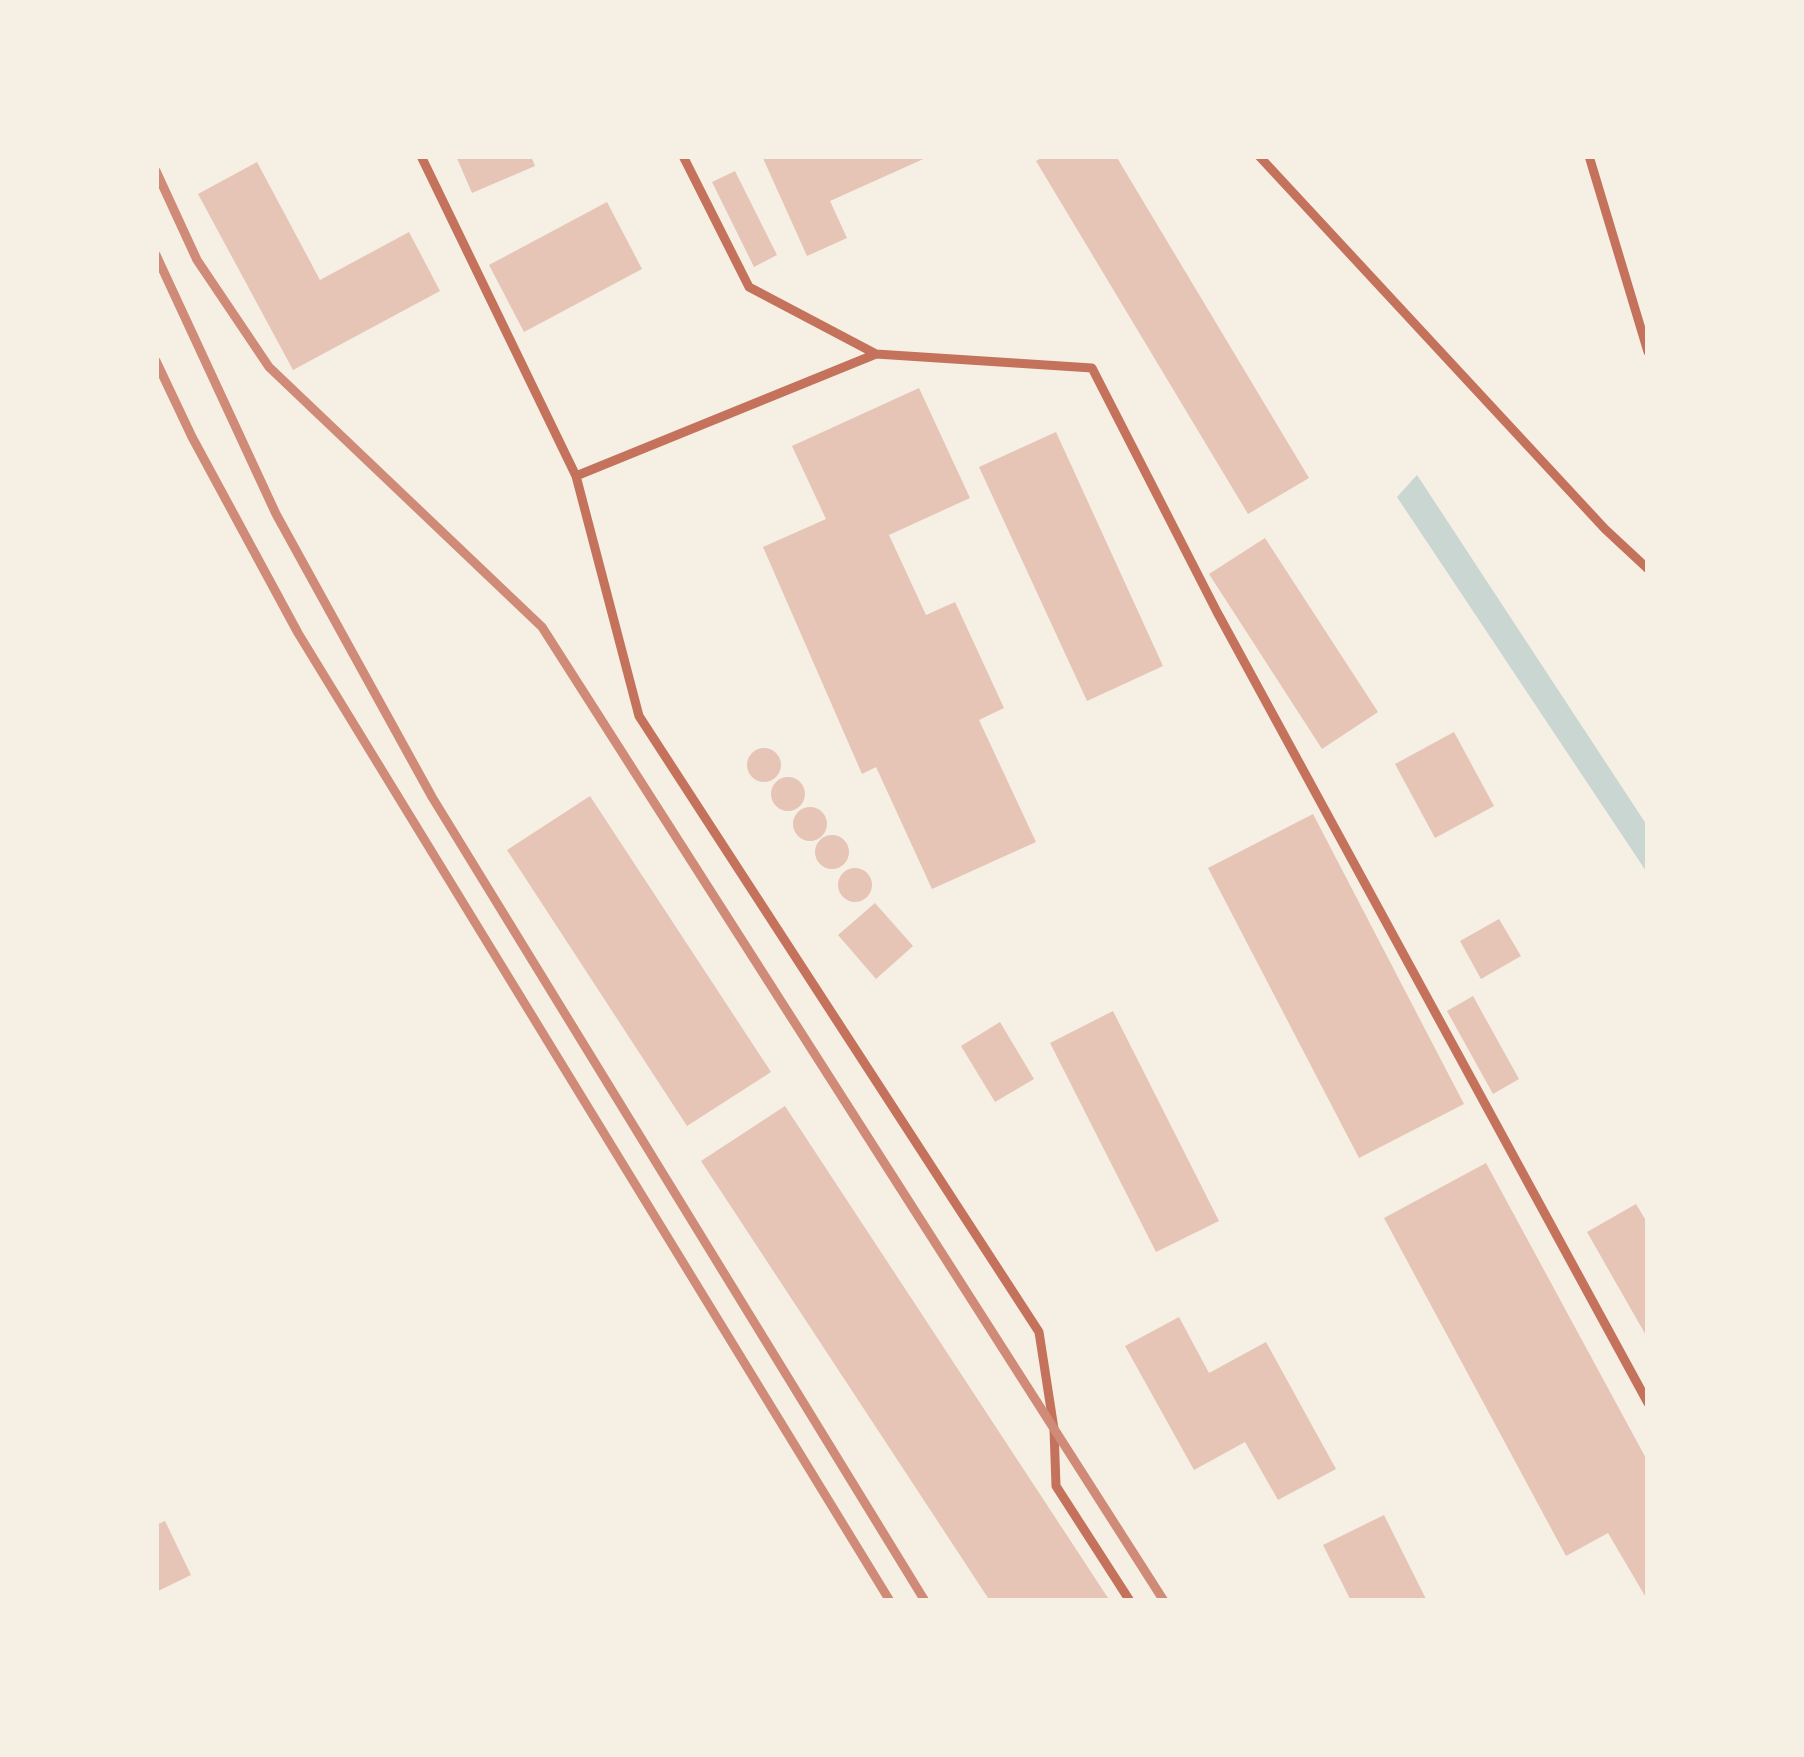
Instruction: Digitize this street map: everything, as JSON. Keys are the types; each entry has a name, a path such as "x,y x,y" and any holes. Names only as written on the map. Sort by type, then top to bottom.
{"lane":[{"path":"421,156 577,476 639,716 1039,1332 1054,1429 1055,1486 1130,1601"},
{"path":"682,156 749,287 876,354 1092,368 1217,612 1648,1403"},
{"path":"1259,156 1589,512 1648,569"},
{"path":"1589,156 1648,352"},
{"path":"577,476 876,354"}],"shaded area":[{"path":"1417,475 1648,827 1648,874 1397,497"}],"building":[{"path":"456,156 531,156 535,166 472,193"},
{"path":"762,156 930,156 830,201 847,238 807,256"},
{"path":"1045,156 1116,156 1309,478 1248,514 1036,161"},
{"path":"257,162 320,280 409,232 440,291 293,370 198,194"},
{"path":"735,171 777,255 754,267 712,182"},
{"path":"607,202 642,269 524,332 489,265"},
{"path":"919,388 970,498 889,535 926,615 955,602 1004,708 979,720 1036,842 932,889 876,767 862,774 763,547 826,519 792,446"},
{"path":"1056,432 1163,666 1087,701 979,467"},
{"path":"1265,538 1378,712 1322,749 1209,574"},
{"path":"1454,732 1494,806 1435,838 1395,764"},
{"path":"764,748 776,753 781,765 776,777 764,782 752,777 747,765 752,753"},
{"path":"788,777 800,782 805,794 800,806 788,811 776,806 771,794 776,782"},
{"path":"590,796 771,1072 687,1126 507,850"},
{"path":"810,807 822,812 827,824 822,836 810,841 798,836 793,824 798,812"},
{"path":"1313,814 1464,1104 1359,1158 1208,868"},
{"path":"832,835 844,840 849,852 844,864 832,869 820,864 815,852 820,840"},
{"path":"855,868 867,873 872,885 867,897 855,902 843,897 838,885 843,873"},
{"path":"875,903 913,946 876,979 838,935"},
{"path":"1499,919 1521,956 1481,979 1460,941"},
{"path":"1473,996 1519,1079 1493,1094 1447,1011"},
{"path":"1113,1011 1219,1221 1156,1252 1050,1043"},
{"path":"1000,1022 1034,1079 995,1102 961,1046"},
{"path":"785,1106 1110,1601 990,1601 701,1161"},
{"path":"1486,1163 1648,1462 1648,1601 1608,1533 1566,1556 1384,1218"},
{"path":"1636,1204 1648,1224 1648,1339 1587,1232"},
{"path":"1179,1317 1209,1373 1266,1342 1336,1469 1278,1500 1245,1442 1194,1470 1125,1346"},
{"path":"1384,1515 1427,1601 1351,1601 1323,1545"},
{"path":"165,1521 191,1575 156,1592 156,1525"}],"railway":[{"path":"156,171 197,260 269,367 542,627 1164,1601"},
{"path":"156,255 276,514 432,797 925,1601"},
{"path":"156,361 298,633 890,1601"}]}
